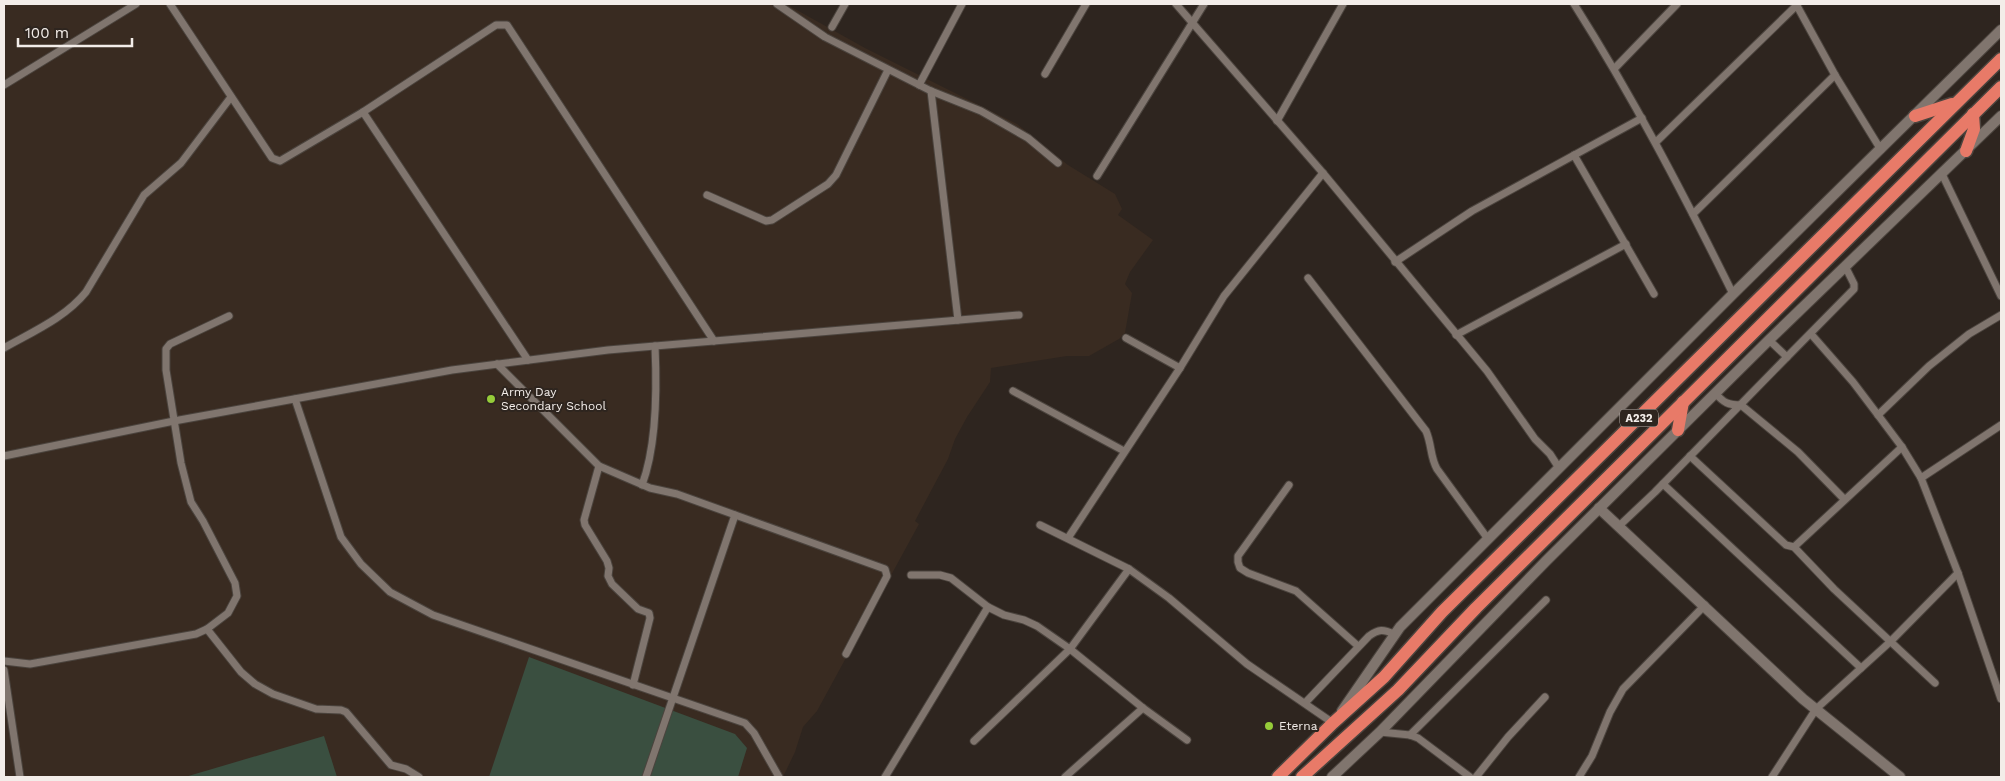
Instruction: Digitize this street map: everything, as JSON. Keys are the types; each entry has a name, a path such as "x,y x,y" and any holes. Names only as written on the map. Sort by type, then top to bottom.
{"highway":[{"name":"A232","path":"1278,777 1384,677 1442,612 2001,59"},
{"name":"A232","path":"1302,777 1398,690 1476,608 2001,87"},
{"path":"1915,116 1957,102"},
{"path":"1966,151 1974,129 1974,114"},
{"path":"1678,430 1683,402"}],"main road":[{"path":"1334,723 1394,634 1733,294 2001,30"},
{"path":"1332,777 1380,732 1599,508 1769,340 2001,116"},
{"path":"1599,508 1803,699 1900,777"}],"street":[{"path":"4,84 136,4"},
{"path":"170,4 272,158 280,161 364,112 496,25 507,25 714,341"},
{"path":"777,4 825,37 931,91 980,111 1028,138 1058,163"},
{"path":"832,27 845,4"},
{"path":"919,85 962,4"},
{"path":"1045,74 1086,4"},
{"path":"1176,4 1323,173 1456,336 1487,371 1535,439 1550,454 1559,468"},
{"path":"1096,176 1204,4"},
{"path":"1278,121 1343,4"},
{"path":"1574,4 1615,68 1656,142 1733,294"},
{"path":"1615,68 1677,4"},
{"path":"1656,142 1797,4 1835,75 1881,150"},
{"path":"707,195 766,221 772,220 828,184 836,175 888,70"},
{"path":"1694,214 1835,75"},
{"path":"931,91 958,320"},
{"path":"4,348 63,314 76,304 86,292 144,195 181,163 231,97"},
{"path":"364,112 528,360"},
{"path":"1395,262 1472,211 1642,118"},
{"path":"1574,155 1654,294"},
{"path":"1068,538 1180,368 1224,296 1323,173"},
{"path":"1942,174 2001,296"},
{"path":"1456,336 1626,244"},
{"path":"1618,526 1663,484 1854,289 1854,284 1845,266"},
{"path":"1308,278 1426,431 1431,442 1432,462 1488,539"},
{"path":"4,456 174,421 452,370 655,346 1019,315"},
{"path":"1878,415 1929,366 1969,334 2001,315"},
{"path":"4,661 30,664 196,634 207,629 228,613 237,596 235,583 191,502 181,463 174,421 166,370 166,349 178,338 228,316"},
{"path":"1811,334 1853,382 1902,447 1921,478 1958,573 2001,699"},
{"path":"1126,338 1180,368"},
{"path":"1769,340 1787,357"},
{"path":"642,485 649,466 657,383 655,346"},
{"path":"497,364 599,466 642,485 677,494 876,566 887,572 846,654"},
{"path":"1013,391 1124,452"},
{"path":"1716,393 1729,405 1741,405 1798,452 1844,499"},
{"path":"295,399 341,537 361,564 390,592 433,615 745,723 754,733 779,777"},
{"path":"1921,478 2001,425"},
{"path":"1794,547 1902,447"},
{"path":"1690,456 1786,544 1794,547 1934,683"},
{"path":"599,466 584,520 585,525 607,561 609,568 608,576 612,584 638,609 649,613 650,618 633,684"},
{"path":"1663,484 1861,668"},
{"path":"1289,485 1238,556 1240,568 1248,573 1296,591 1358,646"},
{"path":"646,777 735,515"},
{"path":"1040,525 1129,569 1169,598 1247,664 1334,723"},
{"path":"974,741 1070,649 1129,569"},
{"path":"1772,777 1816,709 1891,641 1958,573"},
{"path":"911,575 951,578 988,607 1004,616 1024,620 1037,626 1070,649 1143,708 1187,740"},
{"path":"1410,735 1546,600"},
{"path":"1579,777 1592,756 1610,712 1624,689 1705,606"},
{"path":"885,777 988,607"},
{"path":"207,629 241,672 256,684 273,694 316,709 346,712 391,765 406,769 419,777"},
{"path":"1305,703 1358,646 1377,631 1384,629 1394,634"},
{"path":"4,670 20,777"},
{"path":"1476,777 1508,737 1545,697"},
{"path":"1065,777 1143,708"},
{"path":"1380,732 1410,735 1470,777"}],"shaded area":[{"name":"Army Day Secondary School","path":"4,4 786,4 865,48 1017,124 1068,165 1115,194 1122,209 1118,215 1153,240 1130,272 1125,284 1132,293 1125,333 1119,339 1089,356 1067,356 991,368 990,382 955,439 948,459 915,521 919,524 817,711 803,727 795,752 783,777 4,777"}],"green space":[{"path":"529,657 735,734 747,748 738,777 489,777"},
{"path":"324,736 337,777 185,777"}],"place":[{"name":"Army Day Secondary School","path":"491,399"},
{"name":"Eterna","path":"1269,726"}]}
